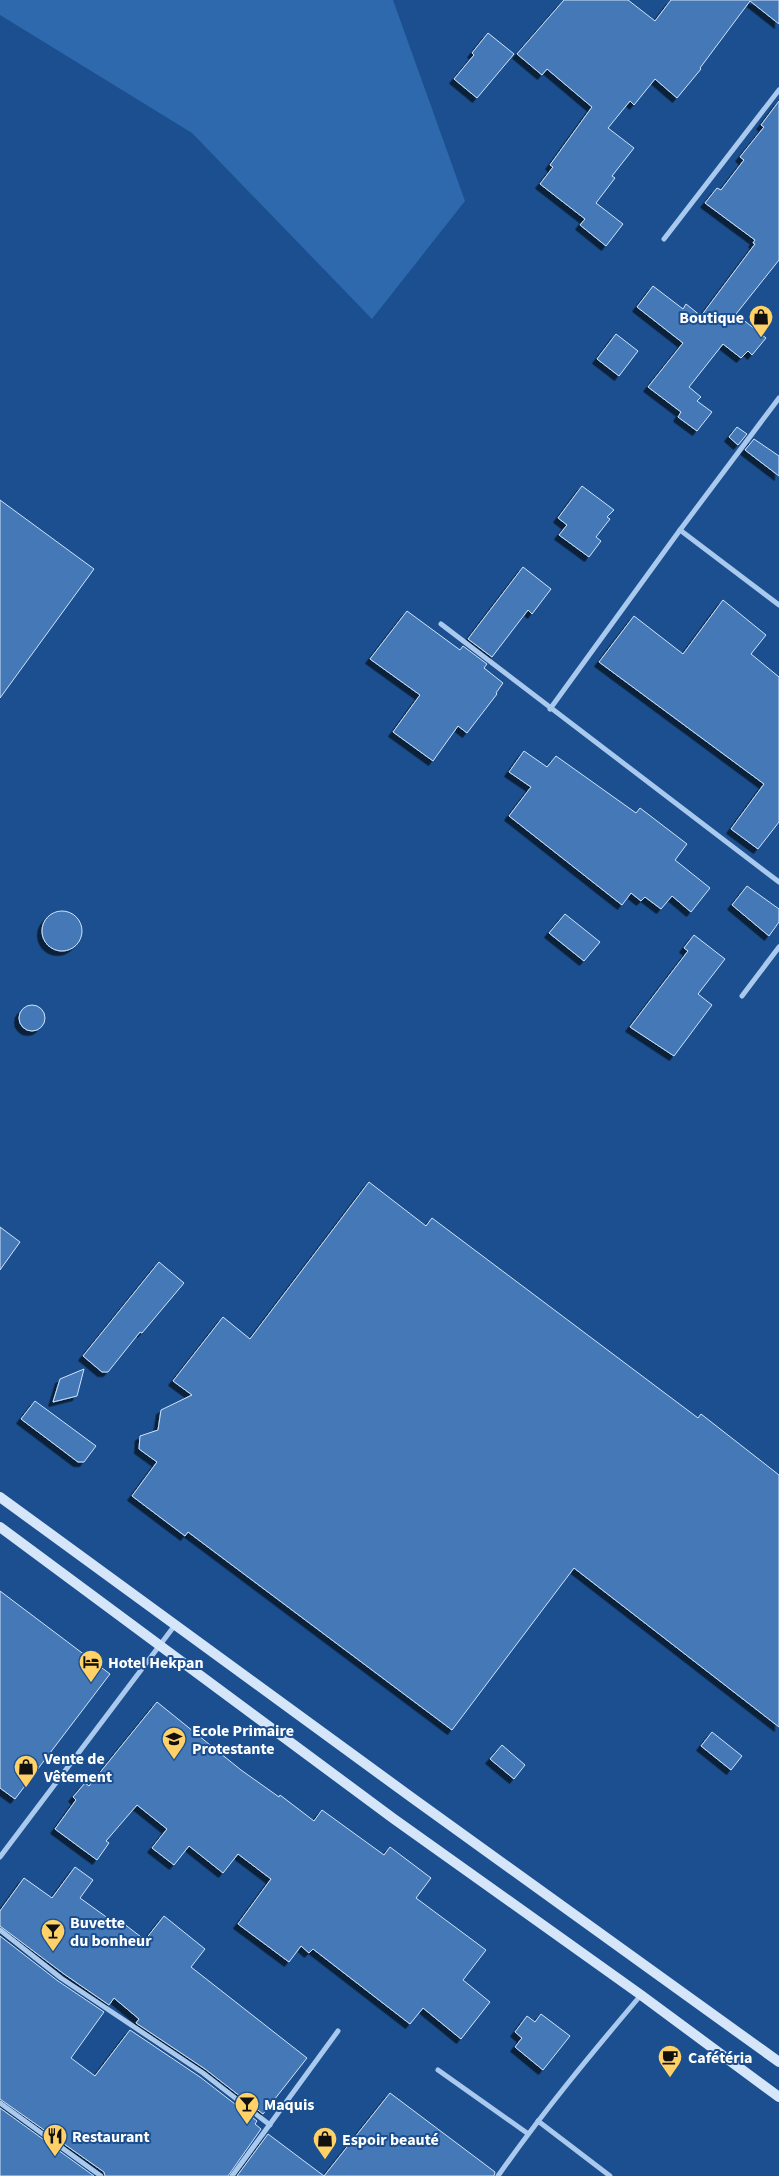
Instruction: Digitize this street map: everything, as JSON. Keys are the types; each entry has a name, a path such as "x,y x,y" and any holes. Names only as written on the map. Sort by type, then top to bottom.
{"main road":[{"path":"0,1497 779,2062"},
{"path":"0,1527 394,1819 641,1995 779,2097"}],"street":[{"path":"664,238 779,90"},
{"path":"550,709 779,398"},
{"path":"680,530 779,606"},
{"path":"441,624 779,882"},
{"path":"742,996 779,948"},
{"path":"0,1857 175,1625"},
{"path":"0,1930 67,1982 203,2073 270,2125"},
{"path":"498,2176 527,2133 641,1995"},
{"path":"232,2176 338,2030"},
{"path":"438,2070 527,2133"},
{"path":"0,2103 101,2176"},
{"path":"538,2121 610,2176"}],"shaded area":[{"path":"0,0 393,0 465,201 372,319 192,133 0,15"}],"building":[{"path":"564,0 628,0 655,21 671,0 779,0 779,24 750,1 701,69 677,98 655,79 634,105 630,101 608,128 634,148 612,176 615,178 596,203 623,224 606,246 580,225 585,219 540,184 553,167 550,165 592,107 547,69 542,75 517,54"},
{"path":"488,33 514,54 477,98 454,79 474,55 472,53"},
{"path":"779,101 779,260 736,314 766,338 752,355 748,351 741,358 723,344 689,387 701,397 697,401 712,412 697,431 678,417 681,412 648,387 683,343 637,307 653,286 683,309 686,304 701,316 755,244 753,243 755,240 705,203 717,188 721,190 744,160 740,157 764,127 761,125"},
{"path":"616,334 638,351 619,376 597,359"},
{"path":"737,427 747,434 738,445 729,437"},
{"path":"754,439 779,456 779,476 745,450"},
{"path":"582,486 614,510 607,517 610,519 596,537 601,541 589,557 559,535 567,525 558,518"},
{"path":"0,500 94,569 0,698"},
{"path":"523,567 551,589 532,614 528,610 492,657 468,639"},
{"path":"723,600 766,635 751,654 779,677 779,822 758,849 731,829 764,784 599,662 634,616 683,654"},
{"path":"407,611 460,650 463,646 487,664 484,668 503,683 497,694 467,733 458,726 433,761 393,732 420,695 370,659"},
{"path":"524,751 547,767 556,756 636,813 640,808 687,844 675,860 710,888 691,912 672,896 661,909 645,897 641,901 631,893 622,905 509,816 531,787 509,772"},
{"path":"747,886 779,909 779,922 769,936 732,905"},
{"path":"62,911 76,917 82,931 76,945 62,951 48,945 42,931 48,917"},
{"path":"565,914 600,942 584,961 549,933"},
{"path":"694,935 725,959 698,994 712,1005 674,1056 630,1027 688,951 684,948"},
{"path":"32,1005 41,1009 45,1018 41,1027 32,1031 23,1027 19,1018 23,1009"},
{"path":"369,1182 426,1226 432,1218 698,1418 701,1414 779,1475 779,1727 574,1568 452,1730 188,1532 185,1536 132,1496 157,1462 139,1449 140,1436 158,1430 161,1410 192,1395 173,1381 223,1317 250,1339"},
{"path":"0,1227 20,1242 0,1270"},
{"path":"159,1262 184,1283 142,1333 140,1332 108,1372 102,1372 83,1356"},
{"path":"84,1369 77,1396 53,1402 60,1379"},
{"path":"35,1401 96,1446 84,1462 78,1462 21,1419"},
{"path":"0,1591 110,1674 15,1799 0,1788"},
{"path":"157,1702 241,1770 279,1797 280,1795 314,1821 322,1810 384,1855 390,1847 431,1878 416,1898 486,1950 463,1980 490,2002 461,2039 423,2008 410,2024 313,1949 309,1953 301,1946 289,1962 238,1924 271,1879 238,1854 223,1873 189,1846 174,1865 152,1848 167,1829 137,1805 106,1841 109,1843 97,1860 55,1829 76,1800 73,1797 85,1783 89,1786"},
{"path":"712,1732 742,1756 731,1770 701,1746"},
{"path":"502,1745 525,1765 514,1779 490,1759"},
{"path":"75,1867 93,1880 80,1898 116,1924 119,1920 145,1940 164,1916 205,1949 191,1967 307,2058 263,2114 205,2069 136,2023 139,2019 114,1998 109,2005 0,1926 0,1911 24,1878 52,1898"},
{"path":"0,1936 58,1981 104,2012 71,2058 95,2076 130,2030 200,2077 257,2121 255,2124 261,2129 228,2176 105,2176 104,2172 0,2099"},
{"path":"541,2014 570,2036 543,2070 515,2047 522,2038 515,2032 527,2016 535,2022"},
{"path":"390,2093 495,2172 494,2176 324,2176"},
{"path":"0,2108 94,2176 0,2176"},
{"path":"268,2134 324,2176 237,2176"}],"place":[{"name":"Boutique","path":"761,338"},
{"name":"Hotel Hekpan","path":"91,1683"},
{"name":"Ecole Primaire Protestante","path":"174,1760"},
{"name":"Vente de Vêtement","path":"26,1788"},
{"name":"Buvette du bonheur","path":"53,1952"},
{"name":"Cafétéria","path":"670,2078"},
{"name":"Maquis","path":"247,2125"},
{"name":"Restaurant","path":"55,2157"},
{"name":"Espoir beauté","path":"325,2160"}]}
